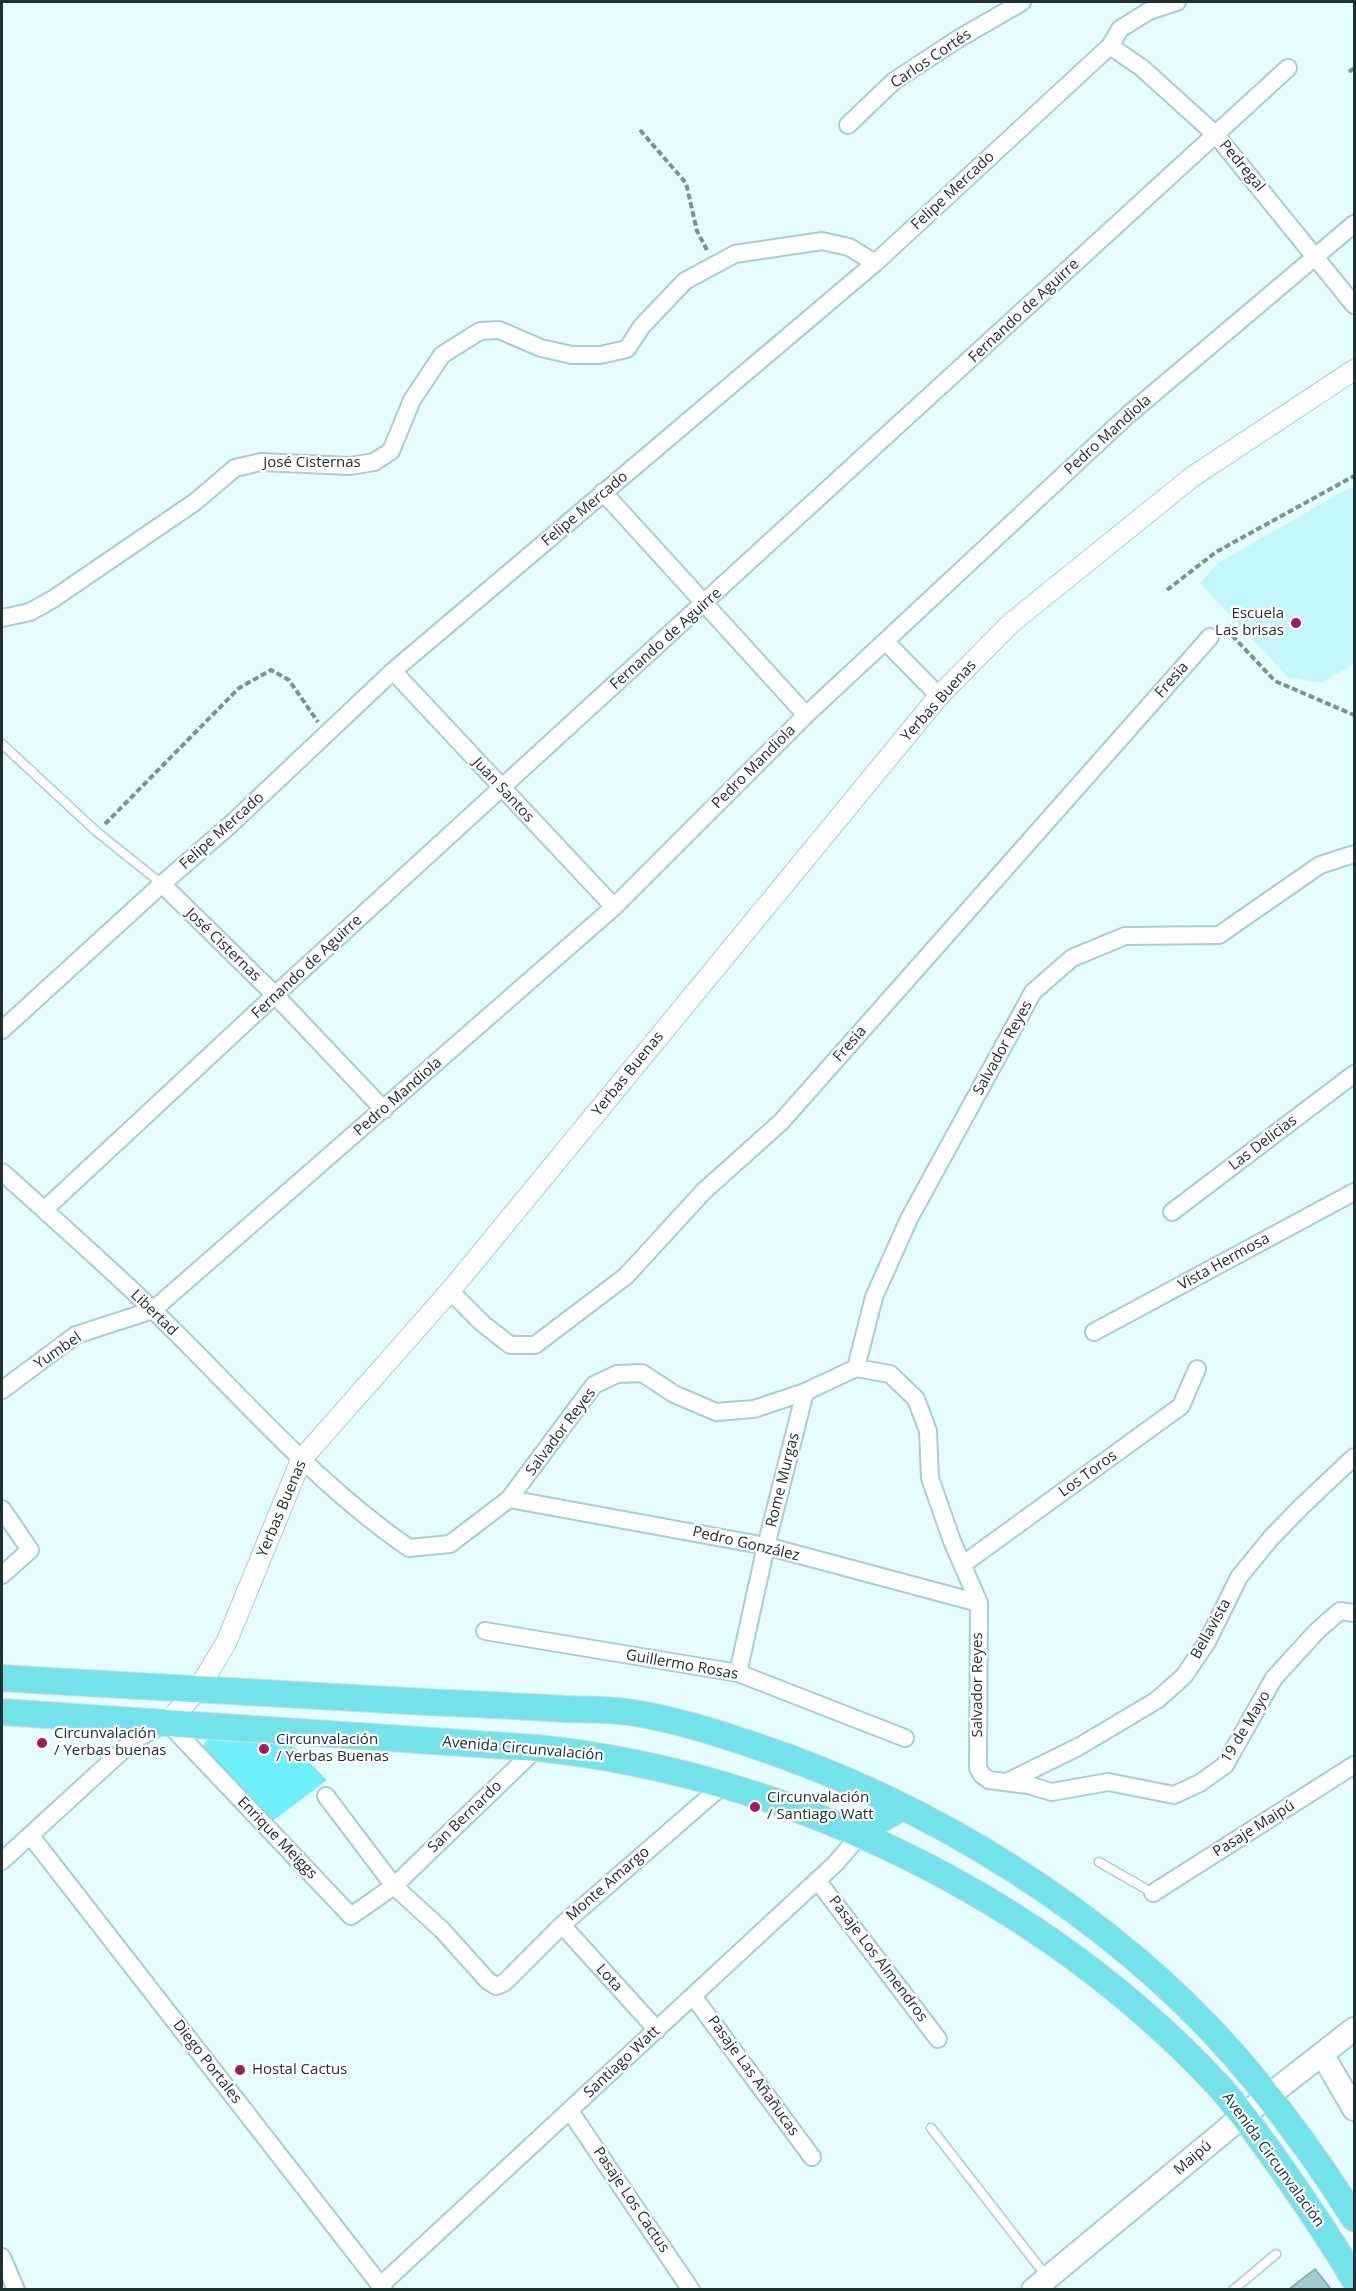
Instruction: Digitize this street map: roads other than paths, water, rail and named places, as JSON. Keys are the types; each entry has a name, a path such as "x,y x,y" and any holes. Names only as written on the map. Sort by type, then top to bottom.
{"main road":[{"path":"2,1678 197,1691 627,1712 712,1733 768,1750 860,1786 1003,1862 1094,1926 1177,1998 1216,2037 1267,2096 1307,2148 1354,2218"},
{"name":"Avenida Circunvalación","path":"2,1712 584,1753 631,1761 723,1785 778,1803 860,1835 958,1884 1018,1920 1076,1960 1166,2035 1217,2084 1244,2115 1332,2241 1354,2279"},
{"path":"860,1835 903,1807"},
{"name":"Maipú","path":"1046,2286 1244,2115 1354,2029"},
{"path":"1322,2054 1354,2109"}],"street":[{"name":"Carlos Cortés","path":"848,126 894,81 958,39 1022,2"},
{"name":"Felipe Mercado","path":"2,1030 230,825 393,671 875,263 1110,46 1120,29 1149,11 1177,2"},
{"name":"Pedregal","path":"1110,46 1142,68 1216,135 1354,305"},
{"name":"Fernando de Aguirre","path":"44,1210 275,995 1288,68"},
{"name":"Pedro Mandiola","path":"153,1310 614,907 806,715 1128,415 1354,224"},
{"name":"José Cisternas","path":"2,618 30,612 53,598 195,502 235,468 261,462 350,466 374,462 391,451 412,400 442,355 480,332 499,330 541,348 572,355 600,355 627,349 642,326 685,281 735,254 822,241 849,247 875,263"},
{"name":"Yerbas Buenas","path":"2,1861 133,1741 167,1722 197,1691 226,1643 301,1460 450,1291 939,696 1010,624 1192,477 1354,370"},
{"path":"603,492 703,605 806,715"},
{"name":"Fresia","path":"450,1291 482,1323 510,1345 535,1345 626,1276 704,1191 781,1122 1210,637"},
{"path":"886,642 939,696"},
{"name":"Juan Santos","path":"393,671 501,789 614,907"},
{"name":"Salvador Reyes","path":"856,1368 874,1297 909,1219 1033,992 1072,958 1125,936 1219,935 1320,865 1354,854"},
{"name":"José Cisternas","path":"162,884 275,995 384,1110"},
{"name":"Las Delicias","path":"1172,1212 1354,1074"},
{"name":"Libertad","path":"2,1172 153,1310 301,1460"},
{"name":"Vista Hermosa","path":"1094,1332 1354,1192"},
{"name":"Yumbel","path":"2,1390 76,1335 153,1310"},
{"name":"Salvador Reyes","path":"301,1460 370,1521 409,1548 450,1544 510,1499 594,1385 617,1374 642,1373 674,1394 716,1412 754,1410 805,1392 856,1368 890,1374 916,1399 928,1431 930,1478 979,1603 978,1768 989,1780 1006,1782"},
{"name":"Los Toros","path":"963,1565 1181,1406 1197,1369"},
{"name":"Rome Murgas","path":"738,1673 766,1546 805,1392"},
{"name":"Bellavista","path":"1006,1782 1080,1746 1156,1700 1184,1676 1207,1642 1239,1577 1271,1538 1354,1457"},
{"name":"Pedro González","path":"510,1499 766,1546 979,1603"},
{"path":"2,1509 30,1550 2,1575"},
{"name":"19 de Mayo","path":"1006,1782 1052,1792 1108,1782 1174,1795 1200,1783 1225,1765 1274,1678 1310,1638 1340,1611 1354,1613"},
{"name":"Guillermo Rosas","path":"485,1631 738,1673 905,1738"},
{"name":"Enrique Meiggs","path":"167,1722 351,1916 394,1886"},
{"name":"San Bernardo","path":"394,1886 537,1748"},
{"name":"Pasaje Maipú","path":"1153,1893 1354,1765"},
{"name":"Monte Amargo","path":"394,1886 442,1930 488,1981 496,1986 504,1983 562,1925 723,1785"},
{"path":"326,1796 394,1886"},
{"name":"Diego Portales","path":"30,1835 383,2287"},
{"name":"Santiago Watt","path":"383,2287 817,1880 860,1835"},
{"name":"Pasaje Los Almendros","path":"817,1880 938,2039"},
{"name":"Lota","path":"562,1925 657,2030"},
{"name":"Pasaje Las Añañucas","path":"693,1996 812,2157"},
{"name":"Pasaje Los Cactus","path":"570,2111 692,2289"},
{"path":"2,2257 16,2289"}],"lane":[{"path":"2,744 97,832 162,884"},
{"path":"1099,1862 1153,1893"},
{"path":"931,2128 1046,2286"},
{"path":"1233,2289 1276,2254"}],"place":[{"name":"Escuela Las brisas","path":"1296,623"},
{"name":"Circunvalación / Yerbas buenas","path":"42,1743"},
{"name":"Circunvalación / Yerbas Buenas","path":"264,1749"},
{"name":"Circunvalación / Santiago Watt","path":"755,1807"},
{"name":"Hostal Cactus","path":"240,2070"}]}
